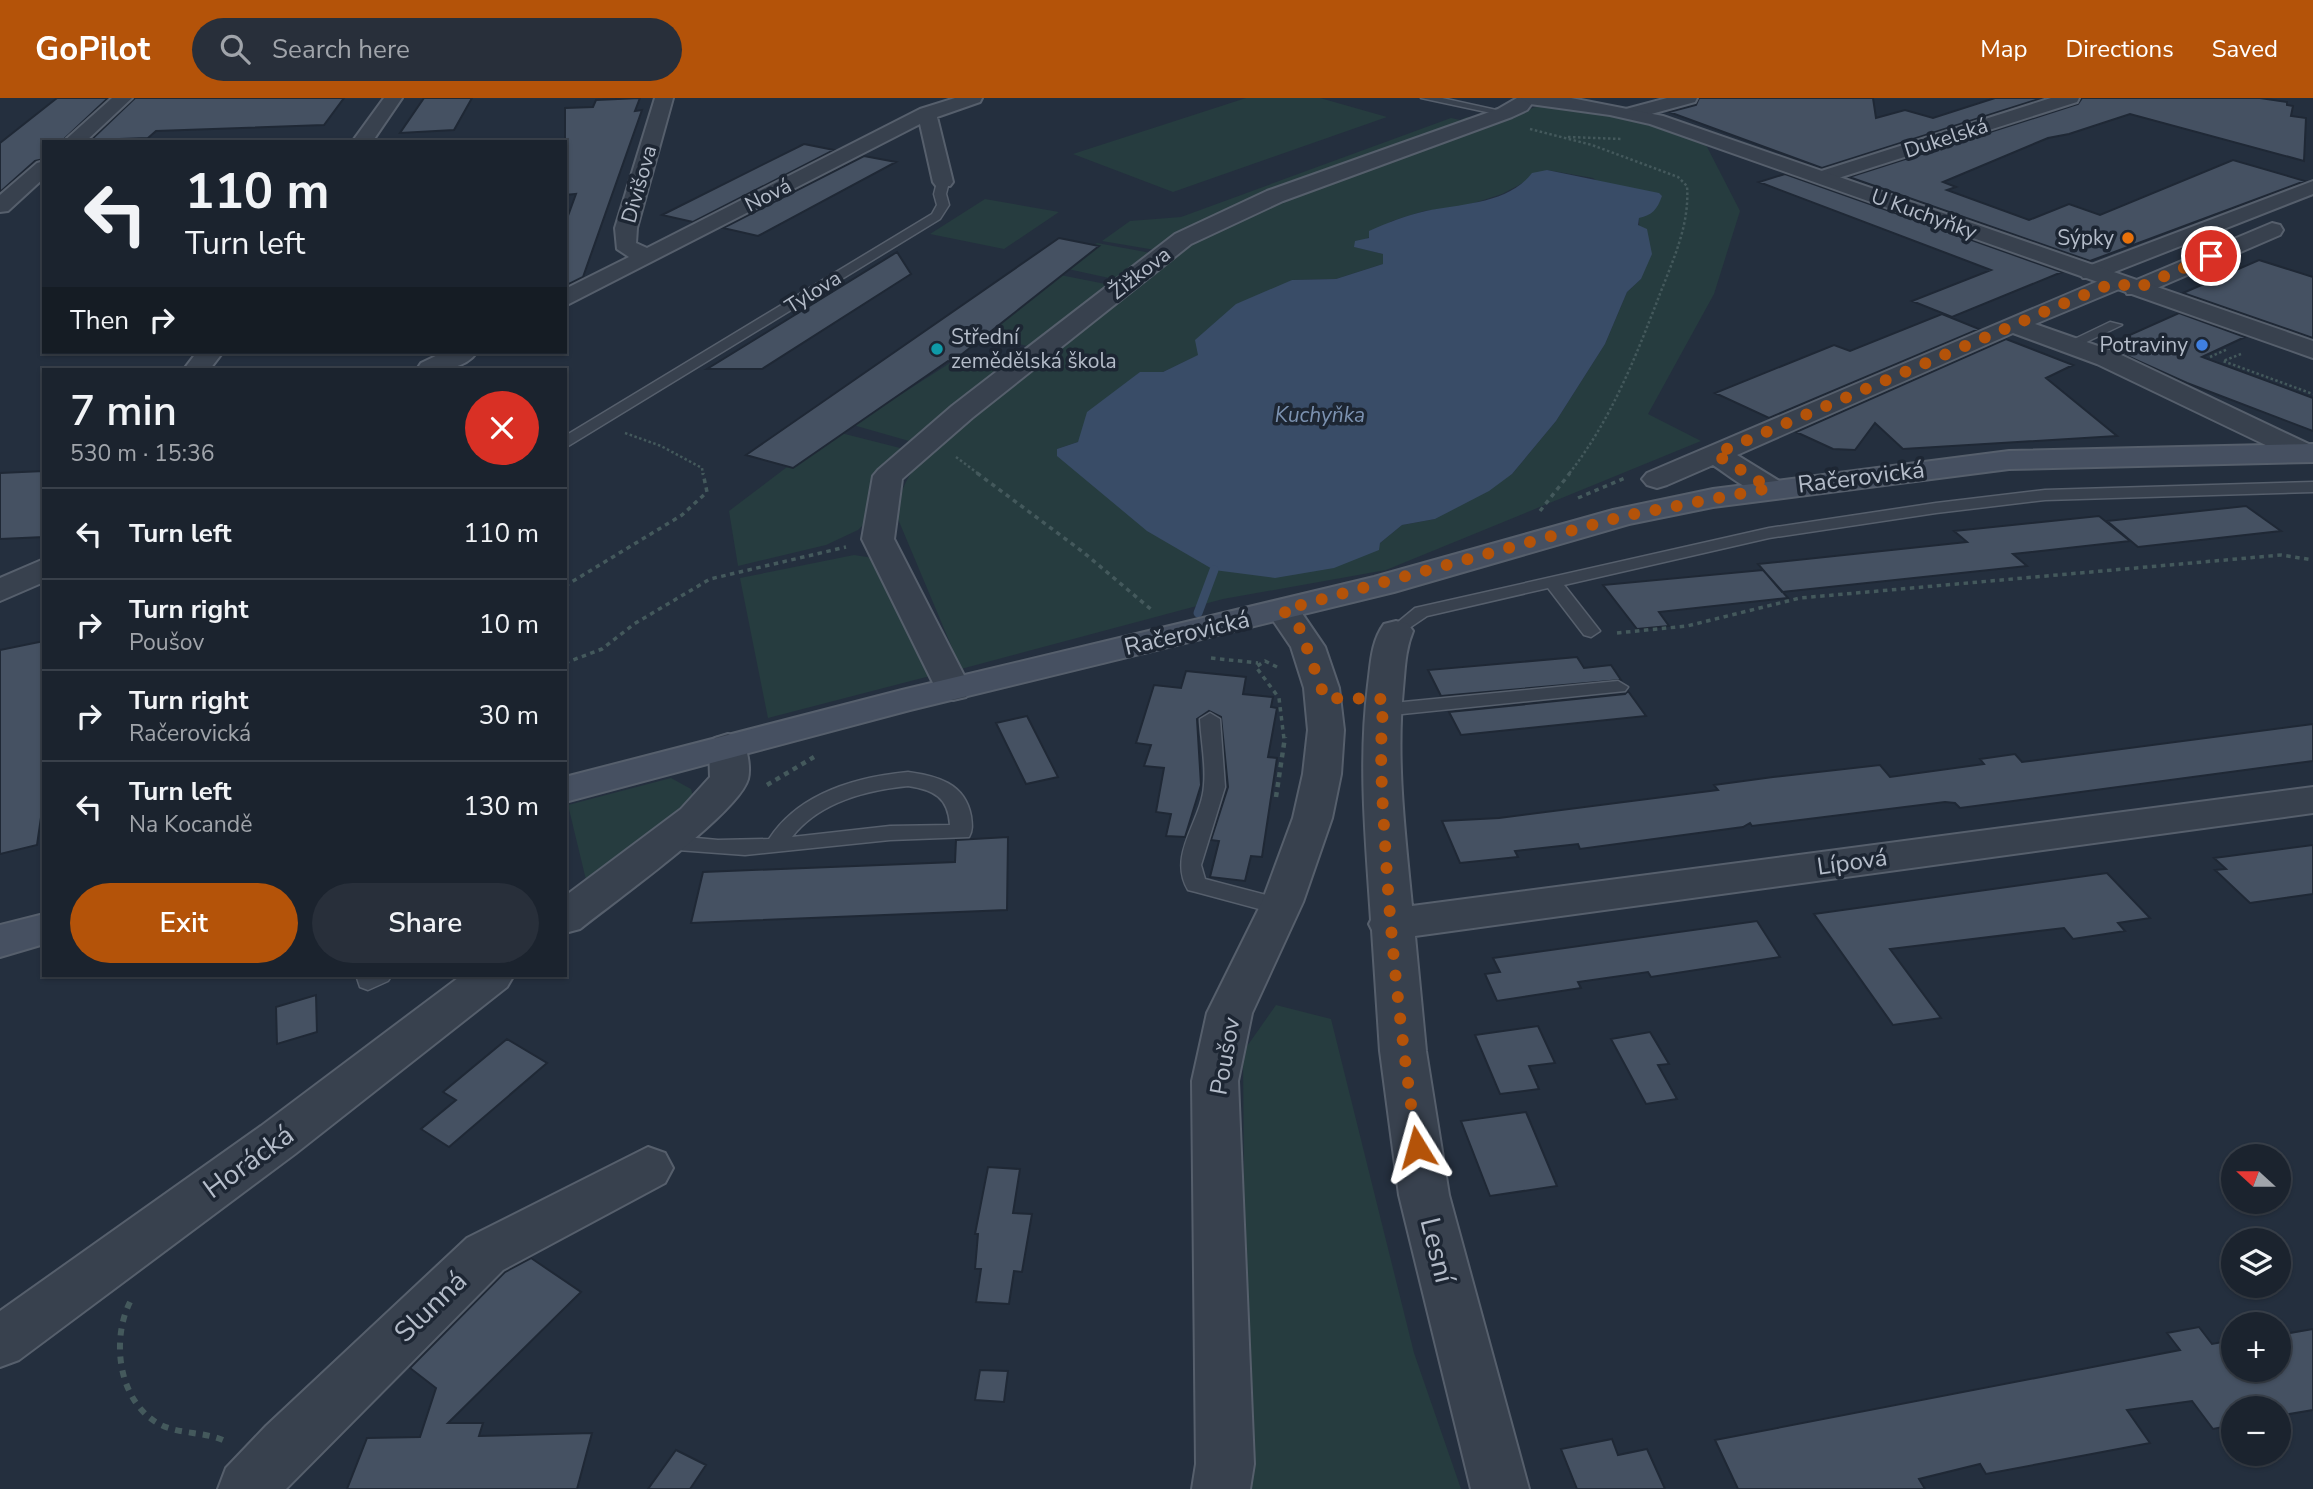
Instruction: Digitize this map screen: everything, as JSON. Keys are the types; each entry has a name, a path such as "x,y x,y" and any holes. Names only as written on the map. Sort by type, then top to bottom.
{"main road":[{"name":"Račerovická","path":"567,789 953,689 1283,610 1624,516 1770,488 2010,460 2310,454"},
{"path":"0,941 42,930"}],"street":[{"path":"75,140 123,98"},
{"path":"363,140 394,98"},
{"name":"Divišova","path":"649,256 628,249 625,243 626,228 664,98"},
{"name":"Nová","path":"567,298 934,106 973,98"},
{"name":"Žižkova","path":"878,539 888,476 962,412 1183,239 1275,197 1498,115 1520,106 1528,98"},
{"name":"U Kuchyňky","path":"1528,98 1633,113 2313,350"},
{"path":"1633,113 1688,98"},
{"name":"Dukelská","path":"1822,177 2070,98"},
{"name":"Tylova","path":"934,106 943,182"},
{"path":"0,206 42,169"},
{"path":"2091,274 2313,187"},
{"path":"1645,476 1715,454 2012,324 2126,286 2288,223"},
{"path":"2012,324 2106,358 2310,454"},
{"path":"198,368 208,354"},
{"path":"432,368 460,354"},
{"path":"1715,454 1770,488"},
{"path":"878,539 953,689"},
{"path":"0,591 42,570"},
{"name":"Poušov","path":"1221,1489 1225,1464 1215,1081 1226,1023 1282,907 1324,777 1325,698 1300,629 1283,610"},
{"name":"Lesní","path":"1396,631 1390,645 1383,710 1381,775 1390,924 1403,1051 1424,1195 1500,1489"},
{"path":"567,916 695,818 729,779 728,746"},
{"path":"1324,777 1381,775"},
{"name":"Lípová","path":"1390,924 2313,800"},
{"name":"Horácká","path":"0,1342 278,1140 489,977"},
{"name":"Slunná","path":"255,1480 485,1254 648,1168"}],"lane":[{"path":"1426,98 1498,115"},
{"name":"Tylova","path":"567,442 936,216 943,205 940,194 943,182"},
{"path":"2069,345 2115,326"},
{"path":"1396,631 1421,612 1769,533 2045,495 2313,487"},
{"path":"1553,583 1591,631"},
{"path":"1383,710 1618,687"},
{"path":"1210,719 1215,787 1190,865 1196,884 1282,907"},
{"path":"664,842 726,849 846,840 882,834 961,832 961,811 950,793 932,782 902,780 859,787 801,813 782,831 776,845"}],"path":[{"path":"1498,115 1647,164 1678,177 1687,186 1682,236 1632,369 1592,445 1536,516 1546,512"},
{"path":"2228,349 2210,357 2313,394"},
{"path":"2223,361 2248,351"},
{"path":"962,412 954,455 1083,552 1156,614"},
{"path":"567,585 682,515 707,492 702,468 661,446 598,424"},
{"path":"1569,502 1645,476"},
{"path":"567,662 602,649 634,624 710,579 878,539"},
{"path":"1591,631 1630,633 1709,623 1759,604 1800,598 2281,555 2313,560"},
{"path":"1274,807 1284,744 1281,705 1277,694 1256,670 1256,665 1271,662 1300,693 1325,698"},
{"path":"131,1298 120,1326 119,1352 131,1394 145,1413 157,1423 175,1430 222,1439 255,1480"}],"green space":[{"path":"1246,98 1320,98 1387,117 1173,192 1073,154"},
{"path":"1541,105 1600,113 1703,139 1740,211 1714,294 1648,414 1701,441 1386,570 1223,599 961,669 898,519 903,489 917,465 932,449 1178,253 1206,236 1276,203","holes":["1547,170 1593,178 1639,218 1641,279 1627,292 1605,344 1556,421 1512,474 1435,519 1402,525 1380,543 1057,449 1078,442 1140,372 1163,372 1199,355 1292,280 1336,279 1383,264 1383,254 1355,247 1392,221 1424,211 1462,207 1502,194"]},
{"path":"1451,118 1460,120 1472,118 1258,197 1161,251 1102,241 1130,221 1181,217"},
{"path":"985,199 1059,212 1004,249 930,234"},
{"path":"1097,243 1151,253 1118,280 1068,269 1098,247 1094,245"},
{"path":"1060,275 1111,285 1031,347 987,336"},
{"path":"961,356 1008,365 917,440 909,441 853,425"},
{"path":"841,433 900,448 903,452 867,521 858,530 826,545 738,566 729,511 787,467 793,468"},
{"path":"854,555 880,559 930,676 768,718 740,578"},
{"path":"671,778 691,789 694,800 587,884 568,805"},
{"path":"1276,1005 1331,1019 1414,1353 1461,1489 1242,1489 1246,1456 1243,1052"}],"water":[{"name":"Kuchyňka","path":"1547,170 1659,193 1662,196 1656,208 1639,218 1638,225 1647,229 1652,254 1641,279 1627,292 1605,344 1556,421 1512,474 1489,491 1435,519 1402,525 1380,543 1379,550 1334,568 1275,578 1214,570 1147,531 1057,456 1057,449 1078,442 1087,412 1140,372 1163,372 1198,355 1195,340 1236,304 1292,280 1336,279 1383,264 1383,254 1354,247 1355,241 1369,238 1369,231 1412,215 1497,197 1511,191 1532,173"}],"building":[{"path":"57,98 108,98 63,140 42,140 42,159 35,161 0,192 0,143"},
{"path":"135,98 344,98 324,125 156,131 148,138 91,140"},
{"path":"424,98 472,98 454,130 400,133"},
{"path":"640,98 635,111 642,110 583,277 567,285 567,219 576,194 567,195 565,108 593,107 596,100"},
{"path":"1699,98 1873,98 1876,118 1905,110 1933,118 1995,98 2042,98 1822,168 1669,112 1696,105"},
{"path":"2082,98 2260,98 2287,102 2287,105 2293,106 2291,116 2306,118 2304,161 2130,114 2048,138 1943,182 1956,187 1947,190 2029,220 2069,204 2100,215 2233,160 2305,181 2090,261 1849,177 2078,104"},
{"path":"804,144 834,150 693,222 662,215"},
{"path":"864,156 896,162 758,236 723,228"},
{"path":"1785,174 2062,272 1952,317 1912,301 1991,270 1759,182"},
{"path":"1059,238 1099,246 952,362 948,361 793,468 746,455"},
{"path":"897,252 911,274 762,369 707,369"},
{"path":"2259,260 2313,277 2313,338 2183,293"},
{"path":"2179,313 2245,337 2202,357 2313,398 2313,431 2187,383 2105,346"},
{"path":"1942,314 1979,329 1769,418 1715,393 1834,345 1850,351"},
{"path":"2006,339 2073,365 2046,378 2117,436 1903,449 1875,423 1855,450 1833,449 1796,432"},
{"path":"42,471 42,537 0,539 0,473"},
{"path":"2246,506 2281,531 2138,547 2107,521"},
{"path":"2099,516 2130,541 2013,554 2027,566 1782,592 1758,564 1967,542 1954,531"},
{"path":"1763,570 1788,598 1659,612 1669,626 1637,629 1603,585"},
{"path":"42,641 42,811 37,845 0,854 0,650"},
{"path":"1577,657 1584,668 1611,665 1621,680 1441,696 1428,670"},
{"path":"1186,671 1246,677 1243,694 1273,697 1271,707 1277,708 1268,757 1277,758 1262,857 1251,856 1245,881 1210,877 1219,841 1211,840 1228,787 1221,717 1209,711 1197,719 1201,785 1185,837 1166,836 1171,814 1156,812 1164,768 1144,766 1151,745 1136,743 1154,685 1181,688"},
{"path":"1628,691 1646,716 1461,735 1449,712 1625,694"},
{"path":"1027,716 1058,777 1026,784 996,723"},
{"path":"2313,724 2313,761 1960,808 1955,803 1945,802 1752,826 1750,823 1743,827 1580,849 1578,844 1515,851 1518,857 1460,863 1442,821 1499,818 1718,790 1714,785 1880,765 1890,777 1984,764 1980,759 2015,754 2022,762"},
{"path":"1008,837 1007,910 691,923 703,872 955,862 956,840"},
{"path":"2313,845 2313,894 2250,903 2215,870 2226,869 2214,858"},
{"path":"2107,873 2150,918 2118,923 2125,931 2073,939 2064,928 1890,949 1941,1018 1893,1025 1814,914"},
{"path":"1757,921 1780,957 1651,977 1648,972 1578,982 1581,988 1497,1001 1485,974 1500,972 1493,958"},
{"path":"316,995 317,1032 277,1044 276,1007"},
{"path":"1538,1026 1555,1063 1529,1066 1539,1089 1500,1094 1475,1035"},
{"path":"1650,1032 1669,1064 1658,1065 1677,1099 1646,1104 1611,1039"},
{"path":"507,1039 547,1063 449,1147 421,1129 456,1100 443,1092"},
{"path":"1526,1112 1557,1186 1490,1196 1461,1121"},
{"path":"988,1167 1020,1169 1013,1213 1032,1214 1022,1272 1014,1271 1009,1304 976,1302 981,1269 975,1269 978,1234 975,1234"},
{"path":"531,1258 581,1292 448,1423 483,1423 479,1436 592,1433 577,1489 347,1489 367,1438 420,1437 436,1388 410,1368 505,1272"},
{"path":"2199,1327 2212,1344 2221,1342 2221,1382 2291,1382 2291,1333 2313,1329 2313,1410 2291,1414 2291,1396 2221,1396 2221,1427 2213,1429 2192,1401 2127,1410 2150,1443 1986,1474 1980,1464 1919,1479 1925,1489 1738,1489 1715,1440 2180,1350 2167,1333"},
{"path":"980,1370 1008,1371 1004,1402 975,1400"},
{"path":"1612,1439 1618,1455 1647,1449 1665,1489 1577,1489 1561,1449"},
{"path":"676,1450 706,1465 690,1489 648,1489"}],"waterway":[{"path":"1198,613 1214,570"}],"place":[{"name":"Sýpky","path":"2128,238"},
{"name":"Potraviny","path":"2202,345"},
{"name":"Střední zemědělská škola","path":"937,349"}],"route":[{"path":"1417,1147 1403,1051 1390,924 1381,775 1384,699 1325,698 1300,629 1283,610 1624,516 1770,488 1715,454 2012,324 2116,282 2135,289 2211,256"}]}
